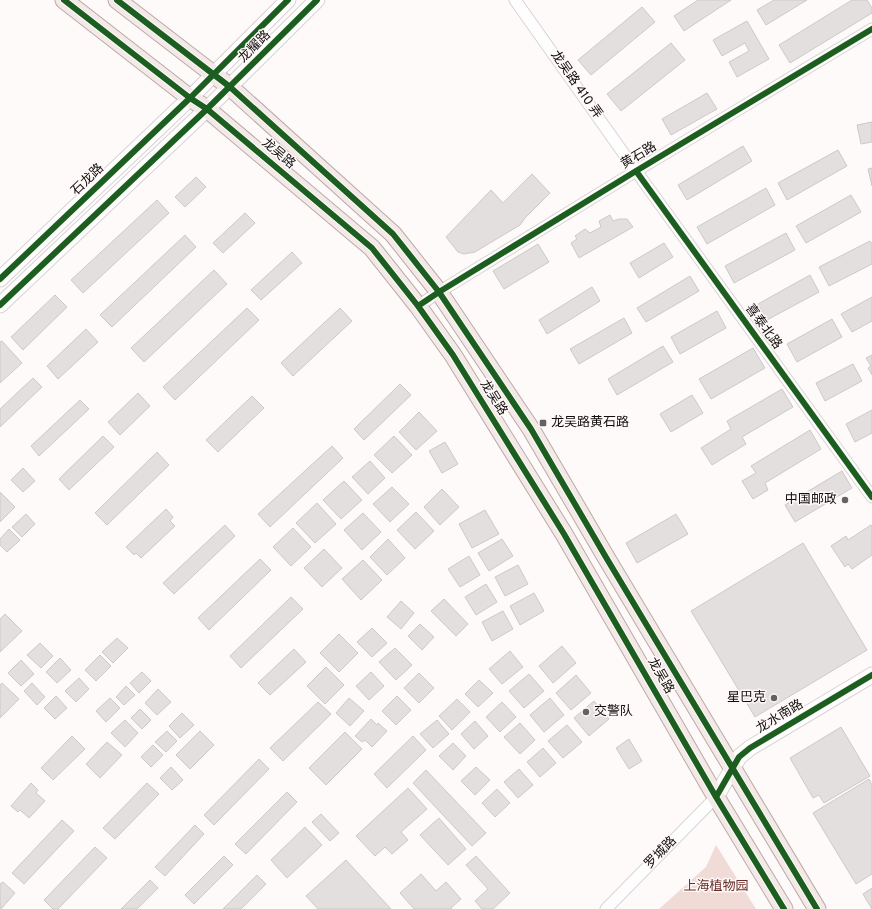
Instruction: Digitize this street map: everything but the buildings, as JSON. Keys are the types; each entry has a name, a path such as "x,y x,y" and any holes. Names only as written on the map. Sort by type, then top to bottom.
{"main road":[{"name":"龙吴路","path":"64,0 190,98 207,109 372,248 418,306 453,355 575,553 716,797 784,909"},
{"name":"龙吴路","path":"117,0 230,87 392,234 439,292 531,429 611,566 817,909"},
{"name":"龙耀路","path":"190,98 288,0"},
{"name":"龙耀路","path":"207,109 317,0"},
{"name":"石龙路","path":"0,279 190,98"},
{"path":"0,305 207,109"},
{"name":"龙水南路","path":"716,797 739,757 750,748 872,675"}],"street":[{"name":"龙吴路 410 弄","path":"515,0 636,171"},
{"name":"黄石路","path":"418,306 636,171 872,29"},
{"name":"喜泰北路","path":"636,171 872,497"},
{"name":"罗城路","path":"606,909 716,797"}],"green space":[{"name":"上海植物园","path":"716,845 756,909 659,909 706,867"}],"cycle path":[{"path":"64,0 190,98 207,109 372,248 418,306 453,355 564,534 716,797 784,909"},
{"path":"117,0 230,87 393,234 439,292 531,429 607,559 817,909"},
{"path":"0,279 190,98 288,0"},
{"path":"0,305 207,109 317,0"},
{"path":"418,306 636,171 872,29"},
{"path":"636,171 872,497"},
{"path":"716,797 739,757 750,748 872,675"}],"place":[{"name":"龙吴路黄石路","path":"543,423"},
{"name":"中国邮政","path":"845,500"},
{"name":"星巴克","path":"774,698"},
{"name":"交警队","path":"586,712"}]}
